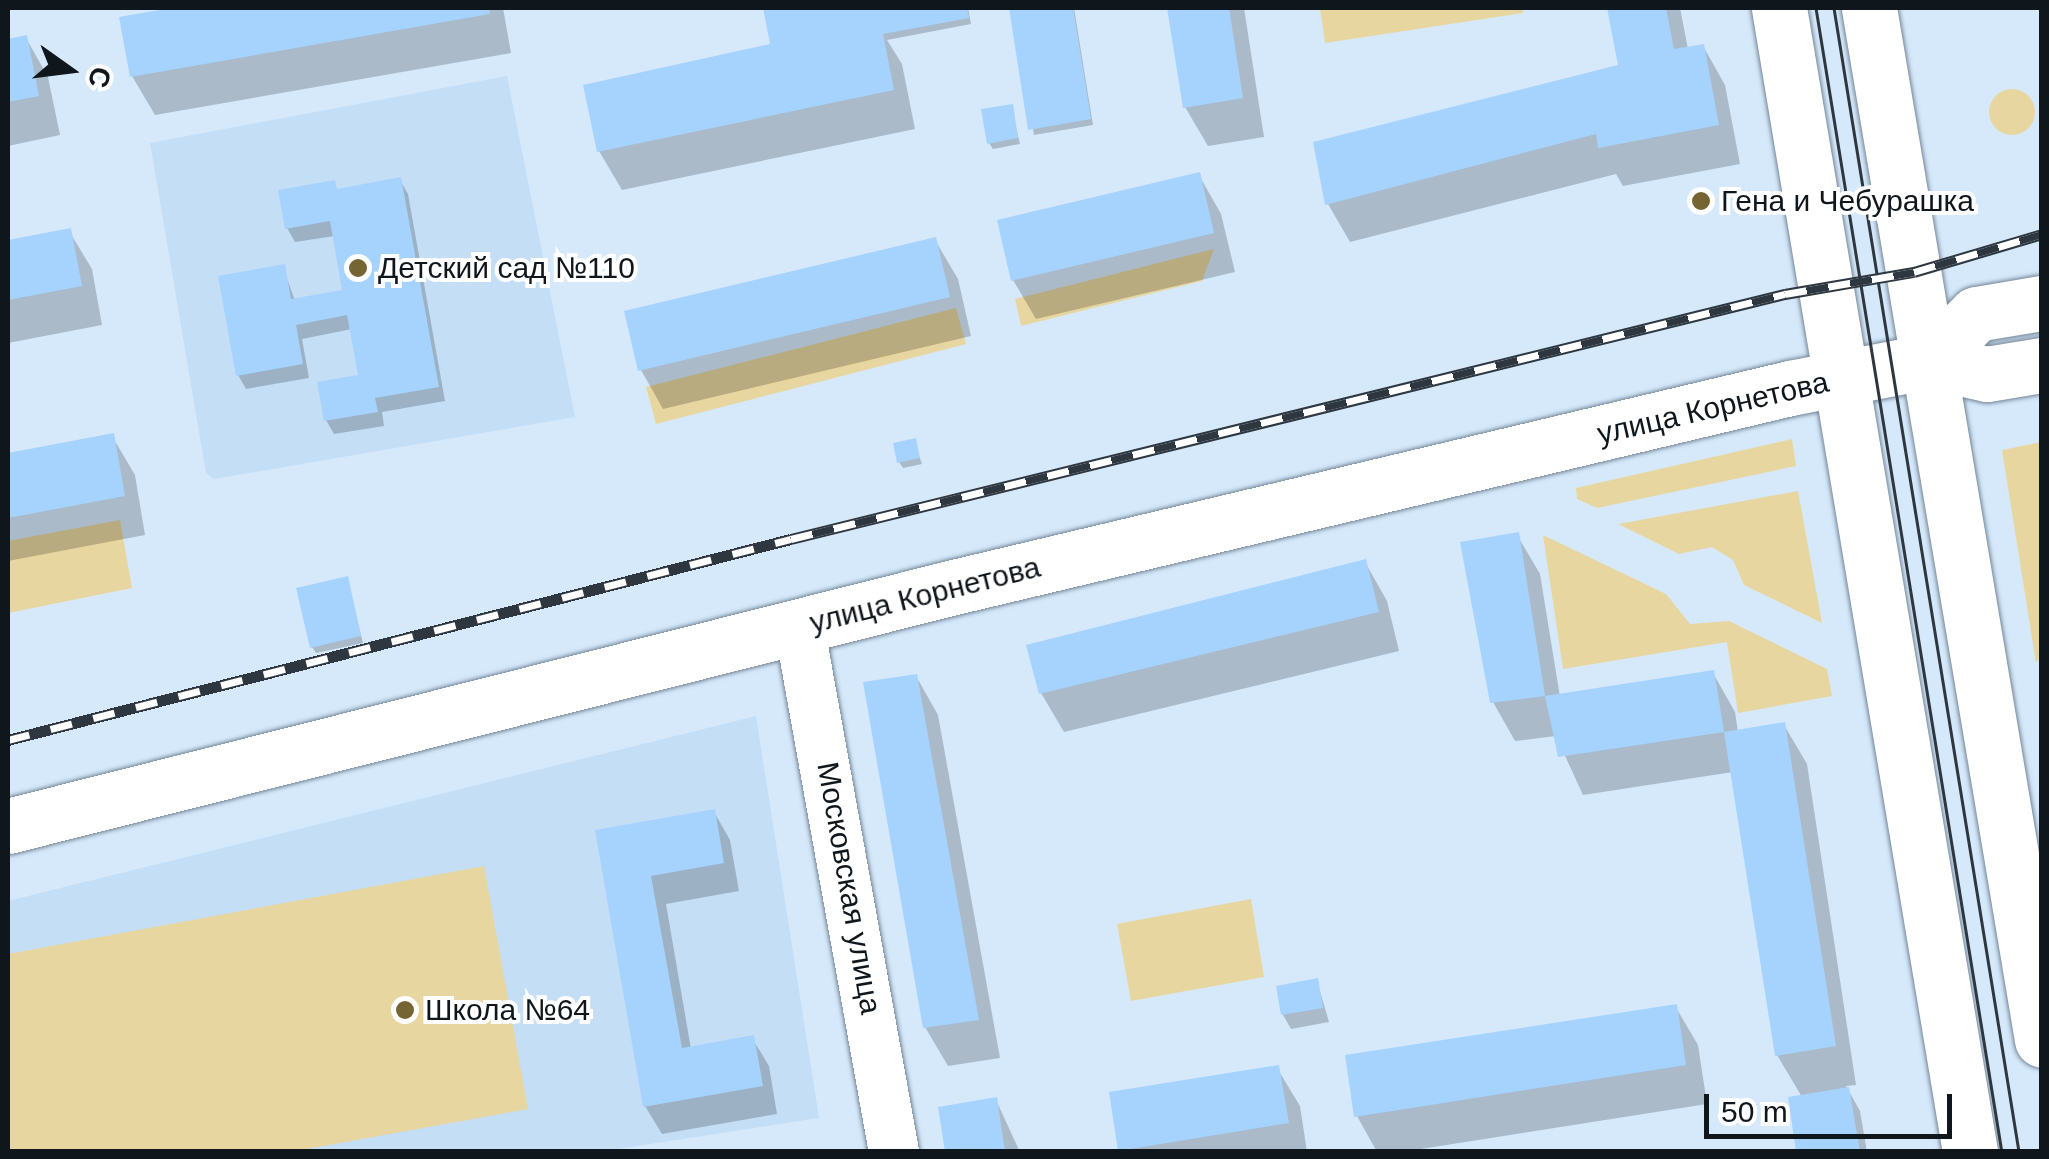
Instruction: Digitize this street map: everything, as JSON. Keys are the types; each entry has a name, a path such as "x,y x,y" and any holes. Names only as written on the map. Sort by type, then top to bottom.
{"main road":[{"path":"1779,8 1846,378 1970,1152"},
{"path":"1869,8 2042,1040"},
{"path":"1929,361 1976,314 2042,303"},
{"path":"1929,361 1987,374 2042,365"},
{"name":"улица Корнетова","path":"8,826 799,626 1929,361"}],"street":[{"name":"Московская улица","path":"799,626 894,1152"}],"shaded area":[{"path":"1320,8 1522,8 1523,13 1325,43"},
{"name":"Детский сад №110","path":"507,76 575,417 214,479 206,473 150,143"},
{"path":"2012,89 2029,95 2035,112 2029,129 2012,135 1995,129 1989,112 1995,95"},
{"path":"1214,249 1202,281 1021,326 1015,299"},
{"path":"956,308 966,344 656,424 646,387"},
{"path":"1792,439 1796,466 1597,508 1577,499 1576,488"},
{"path":"2041,442 2042,655 2036,663 2002,450"},
{"path":"1798,491 1822,623 1744,585 1733,560 1712,547 1679,554 1618,524"},
{"path":"120,520 132,588 8,613 8,541"},
{"path":"1543,535 1666,594 1690,624 1729,621 1827,669 1832,696 1738,713 1727,642 1563,669"},
{"name":"Школа №64","path":"756,716 819,1118 605,1151 8,1151 8,901"},
{"path":"484,866 528,1109 296,1151 8,1151 8,954"},
{"path":"1251,899 1264,977 1131,1001 1117,924"}],"building":[{"path":"171,8 489,8 490,14 130,77 119,17"},
{"path":"763,8 967,8 969,18 883,34 894,90 597,152 583,85 770,44"},
{"path":"1009,8 1073,8 1091,119 1028,130"},
{"path":"1167,8 1229,8 1243,98 1183,108"},
{"path":"1607,8 1666,8 1674,49 1704,44 1719,125 1598,148 1596,134 1325,205 1313,142 1618,65"},
{"path":"27,35 39,96 8,102 8,39"},
{"path":"1013,104 1018,138 987,144 981,109"},
{"path":"1200,172 1214,233 1011,281 997,220"},
{"path":"401,177 439,387 375,398 378,412 324,421 317,382 358,375 347,315 296,325 303,364 236,376 218,276 285,264 291,299 342,290 330,221 285,229 278,190 335,180 337,189"},
{"path":"71,228 82,286 8,300 8,240"},
{"path":"936,237 950,297 638,371 624,311"},
{"path":"114,433 125,496 8,518 8,453"},
{"path":"916,438 920,458 897,463 893,443"},
{"path":"1519,532 1545,696 1490,703 1460,542"},
{"path":"1366,559 1379,612 1039,694 1026,645"},
{"path":"348,576 361,636 310,648 296,588"},
{"path":"1714,670 1724,732 1558,757 1545,696"},
{"path":"917,674 979,1020 923,1028 863,682"},
{"path":"1785,722 1836,1046 1775,1056 1724,732"},
{"path":"715,809 724,863 651,876 682,1048 754,1035 763,1086 643,1107 595,830"},
{"path":"1318,978 1323,1008 1281,1015 1276,986"},
{"path":"1677,1004 1686,1065 1354,1117 1345,1055"},
{"path":"1279,1065 1289,1123 1118,1151 1109,1092"},
{"path":"1849,1087 1860,1152 1796,1152 1788,1097"},
{"path":"997,1097 1005,1152 945,1152 938,1107"}],"tram line":[{"path":"1816,8 2002,1152"},
{"path":"1834,8 2019,1152"}],"railway":[{"path":"8,740 791,539 1785,294 1914,272 2042,234"}],"place":[{"name":"Гена и Чебурашка","path":"1701,201"},
{"name":"Детский сад №110","path":"358,268"},
{"name":"Школа №64","path":"405,1010"}]}
